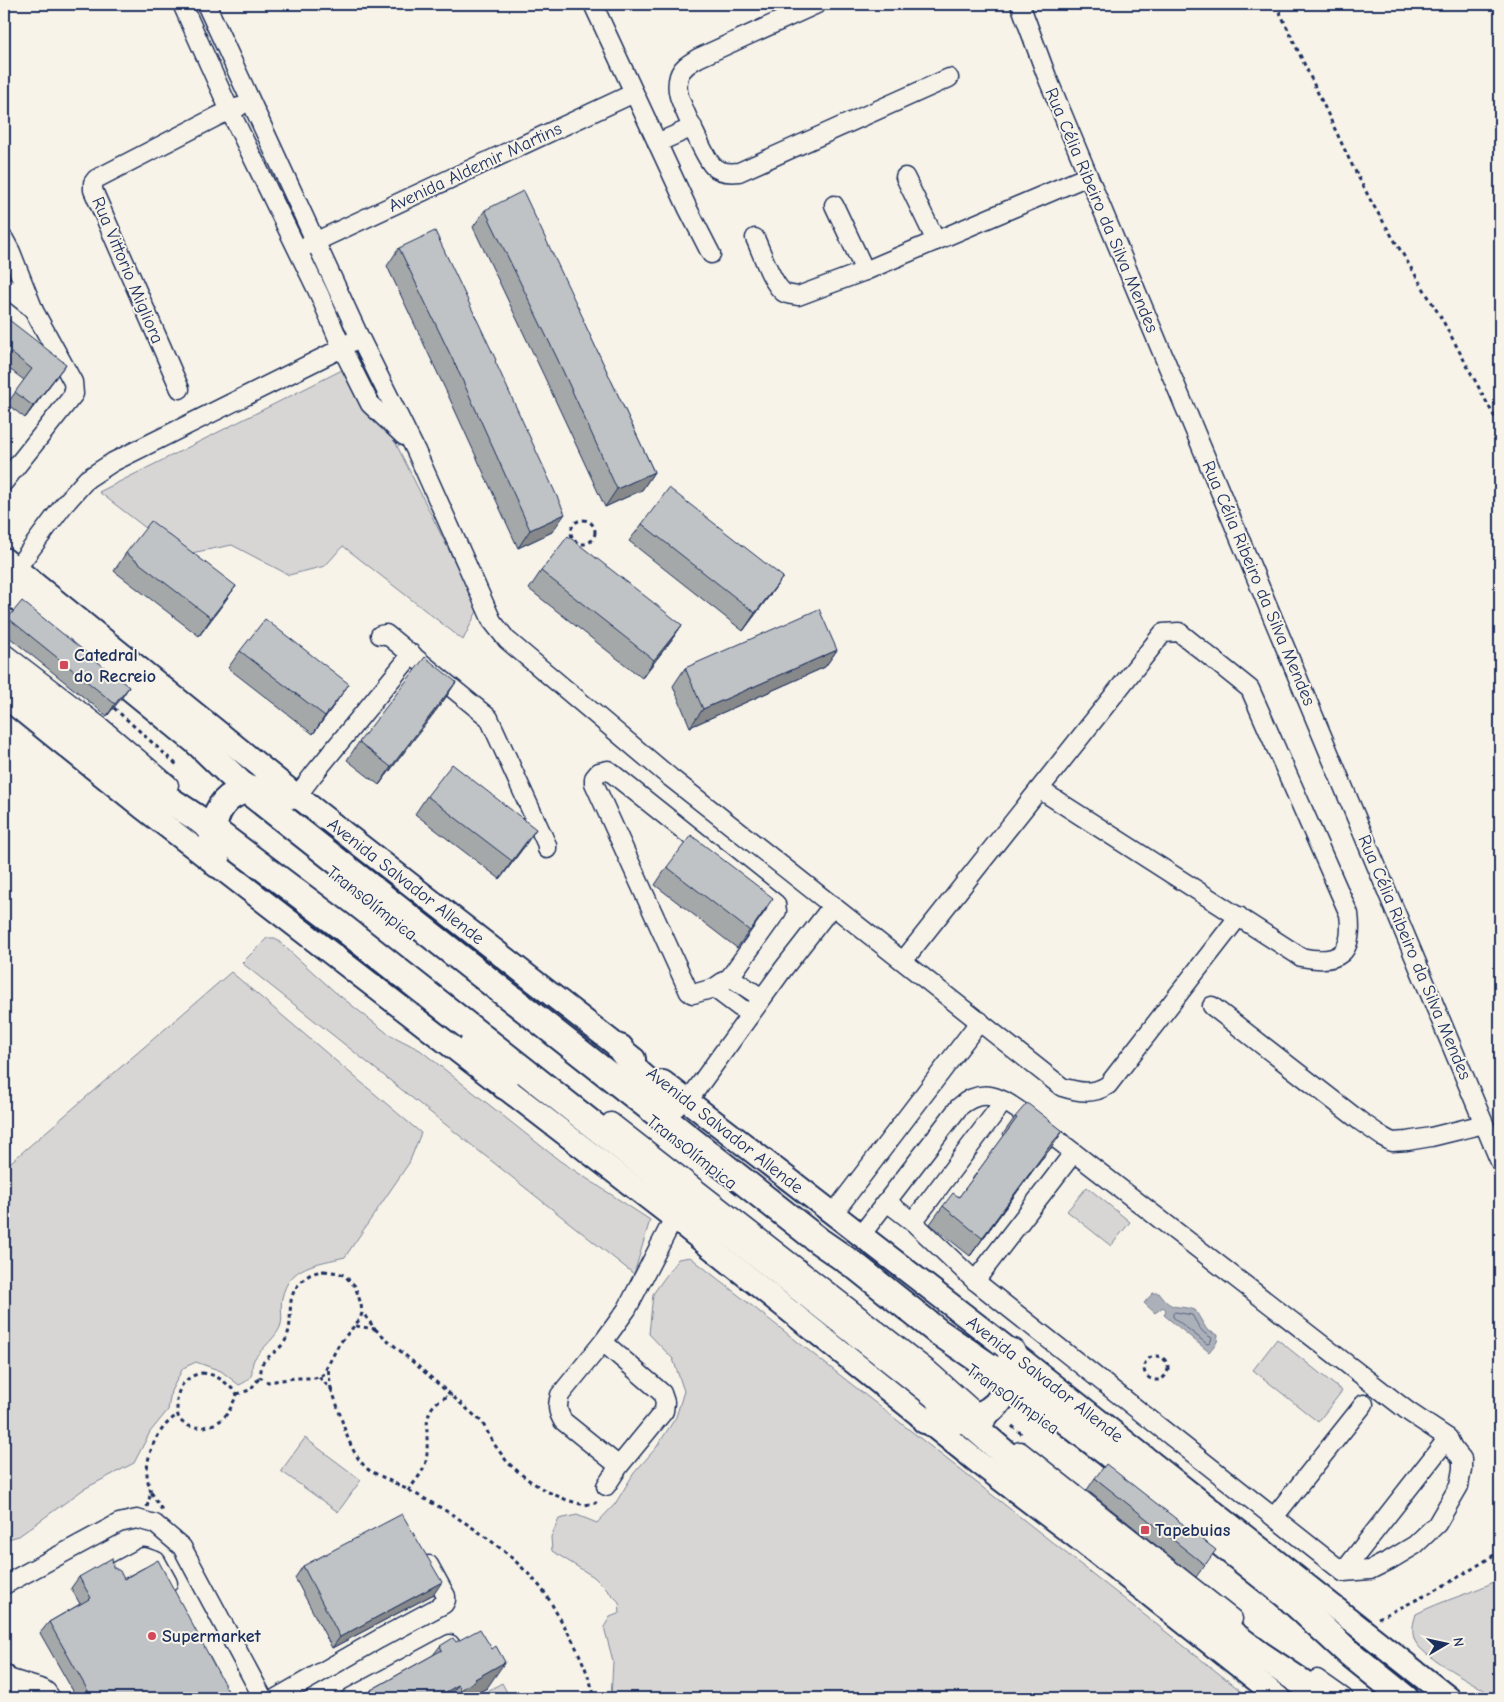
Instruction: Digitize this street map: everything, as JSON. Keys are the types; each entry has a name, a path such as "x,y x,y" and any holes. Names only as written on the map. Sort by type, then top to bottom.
{"highway":[{"name":"Avenida Salvador Allende","path":"8,571 60,628 203,747 241,792 820,1242 858,1268 973,1357 1006,1385 1105,1451 1270,1581 1348,1652 1405,1698"},
{"path":"4,668 156,791 215,823 341,926 973,1418 1041,1485 1201,1611 1259,1654 1325,1698"},
{"path":"217,864 212,839 215,823 222,804 241,792 263,789 297,796"},
{"path":"341,926 356,946 487,1058 495,1067 505,1086"},
{"path":"620,1048 638,1072 809,1225 820,1242"},
{"path":"925,1420 947,1421 973,1418 992,1408 1006,1385 1012,1352"}],"main road":[{"name":"Avenida Salvador Allende","path":"8,571 1012,1352 1449,1698"},
{"path":"4,696 143,808 674,1218 925,1420 1279,1698"},
{"path":"4,1676 16,1698"}],"street":[{"path":"182,4 230,111 370,404 404,436 416,451"},
{"path":"206,4 358,336 416,451 492,621 507,640 671,778 1062,1087 1078,1092 1091,1092 1102,1089 1108,1084 1239,916"},
{"path":"593,4 688,209 711,254"},
{"path":"817,4 698,58 686,66 679,75 677,85 679,96 712,165 718,170 729,173 739,172 949,78"},
{"name":"Rua Célia Ribeiro da Silva Mendes","path":"1020,4 1047,77 1088,176 1500,1162"},
{"name":"Avenida Aldemir Martins","path":"298,250 634,93"},
{"path":"230,111 251,102"},
{"name":"Rua Vittorio Migliora","path":"180,389 93,190 93,184 96,179 230,111"},
{"path":"658,143 693,128"},
{"path":"755,238 772,277 780,288 790,295 805,294 866,271 1088,176"},
{"path":"905,177 936,241"},
{"path":"834,205 866,271"},
{"path":"4,239 33,308 73,382 74,394 4,482"},
{"path":"4,286 33,308"},
{"path":"8,571 87,478 113,462 342,348 358,336"},
{"name":"TransOlímpica","path":"4,600 63,645 241,792 294,842 673,1137 924,1337 1006,1385 1028,1407 1208,1547 1265,1594 1385,1698"},
{"path":"903,961 1039,789 1163,633 1180,632 1250,689 1349,914 1352,932 1350,942 1342,953 1325,960 1301,957 1039,789"},
{"path":"380,635 386,634 489,718 547,845 547,849"},
{"name":"TransOlímpica","path":"4,652 100,727 215,823 930,1371 973,1418 1015,1447 1242,1626 1344,1698"},
{"path":"297,796 412,654"},
{"path":"608,770 776,904 777,911 730,977 714,988 700,993 693,994 689,992 594,783 594,778 599,772 608,770"},
{"path":"688,1101 762,998 833,905"},
{"path":"730,977 762,998"},
{"path":"714,988 750,1015"},
{"path":"1212,1006 1360,1121 1392,1142 1407,1141 1484,1124"},
{"path":"833,1214 980,1021"},
{"path":"861,1235 959,1107 968,1099 979,1095 987,1095 1004,1101 1028,1117 1409,1412 1448,1438 1462,1459 1459,1486 1437,1524 1415,1545 1370,1570 1343,1572 975,1281 914,1222 888,1202"},
{"path":"914,1222 1004,1101"},
{"path":"975,1281 1068,1160"},
{"path":"620,1466 563,1421 558,1413 557,1404 560,1396 603,1342 627,1308 674,1218"},
{"path":"603,1342 662,1393 665,1402 664,1411 658,1420 606,1486"},
{"path":"1274,1518 1364,1404"},
{"path":"1343,1572 1448,1438"},
{"path":"4,1585 119,1523 137,1519 155,1524 182,1547 263,1698"},
{"path":"276,1698 444,1604 446,1600 444,1589 418,1546"},
{"path":"114,1574 144,1558 156,1561 175,1595"},
{"path":"350,1698 450,1644"},
{"path":"4,1676 43,1690 51,1698"}],"path":[{"path":"1276,4 1350,161 1372,203 1443,321 1500,428"},
{"path":"586,520 593,524 595,532 590,542 582,544 575,540 572,530 575,523 586,520"},
{"path":"114,708 177,765"},
{"path":"237,1394 226,1382 212,1374 194,1374 187,1379 179,1391 177,1396 177,1415 181,1422 199,1428 219,1422 228,1412 237,1394 250,1390 260,1377 262,1364 286,1341 290,1322 292,1292 310,1274 331,1272 345,1276 355,1286 362,1313 356,1326 339,1344 323,1375 268,1382 260,1377"},
{"path":"362,1313 375,1329 482,1422 494,1444 508,1463 527,1479 546,1491 584,1505 595,1503 606,1486"},
{"path":"356,1326 375,1329"},
{"path":"1154,1356 1159,1356 1163,1357 1168,1363 1168,1371 1164,1378 1153,1380 1146,1375 1144,1367 1147,1360 1154,1356"},
{"path":"328,1367 331,1389 344,1427 356,1456 362,1464 370,1471 408,1490 476,1529 524,1570 543,1590 574,1641 588,1673 595,1698"},
{"path":"319,1377 331,1389"},
{"path":"408,1490 422,1472 426,1462 429,1413 435,1403 442,1398 452,1395"},
{"path":"164,1513 151,1492 147,1475 148,1462 152,1448 163,1428 177,1415"},
{"path":"146,1509 151,1492"},
{"path":"1358,1626 1425,1596 1463,1576 1500,1551"}],"shaded area":[{"path":"356,363 478,609 463,640 343,546 325,566 289,575 232,545 181,555 99,492"},
{"path":"267,938 275,938 335,992 387,1033 420,1050 560,1161 650,1220 634,1274 242,963"},
{"path":"231,972 421,1133 409,1163 345,1257 315,1264 298,1272 291,1279 282,1298 282,1322 280,1328 255,1358 249,1379 239,1385 221,1371 196,1362 183,1368 171,1391 168,1410 150,1432 134,1463 84,1489 19,1536 4,1540 4,1168"},
{"path":"1087,1187 1130,1222 1111,1246 1067,1211"},
{"path":"690,1257 1250,1698 611,1698 613,1661 604,1627 610,1617 620,1613 619,1602 594,1577 552,1551 551,1537 559,1519 577,1515 597,1523 615,1504 634,1473 656,1448 676,1417 684,1391 673,1359 649,1334 653,1294 678,1259"},
{"path":"1277,1339 1342,1391 1318,1422 1253,1370"},
{"path":"305,1438 361,1480 338,1512 281,1471"},
{"path":"1500,1579 1500,1698 1495,1698 1428,1655 1415,1641 1413,1628 1416,1614"},
{"path":"502,1683 510,1698 475,1698"}],"water":[{"path":"1153,1293 1159,1293 1171,1305 1195,1310 1207,1330 1218,1335 1217,1342 1209,1352 1164,1315 1166,1310 1163,1307 1155,1313 1144,1303"}],"building":[{"path":"523,191 654,472 617,489 557,358 485,210"},
{"path":"435,231 496,360 565,514 530,530 461,377 399,248"},
{"path":"4,316 66,364 33,406 15,392 32,369 10,352 4,360"},
{"path":"669,488 783,577 755,613 642,524"},
{"path":"151,521 236,586 211,618 126,553"},
{"path":"568,536 682,625 654,660 541,571"},
{"path":"22,601 129,687 115,704 8,618"},
{"path":"819,609 837,650 703,709 685,668"},
{"path":"265,619 349,684 325,716 240,651"},
{"path":"425,657 456,682 391,767 359,742"},
{"path":"452,764 536,829 512,861 427,796"},
{"path":"691,835 773,898 750,931 667,867"},
{"path":"1027,1103 1063,1131 1052,1143 982,1238 943,1206 953,1193 959,1197 1017,1118 1015,1117"},
{"path":"1106,1464 1216,1550 1205,1565 1095,1478"},
{"path":"402,1514 442,1582 340,1637 303,1566"},
{"name":"Supermarket","path":"112,1558 113,1567 120,1571 124,1579 158,1560 228,1691 232,1695 241,1696 242,1698 92,1698 49,1622 91,1598 79,1577"},
{"path":"480,1629 492,1649 496,1646 505,1662 475,1679 461,1690 458,1685 436,1698 376,1698 371,1690 442,1650 440,1646 453,1638 456,1642"}],"place":[{"name":"Catedral do Recreio","path":"64,665"},
{"name":"Tapebuias","path":"1145,1530"},
{"name":"Supermarket","path":"152,1636"}]}
